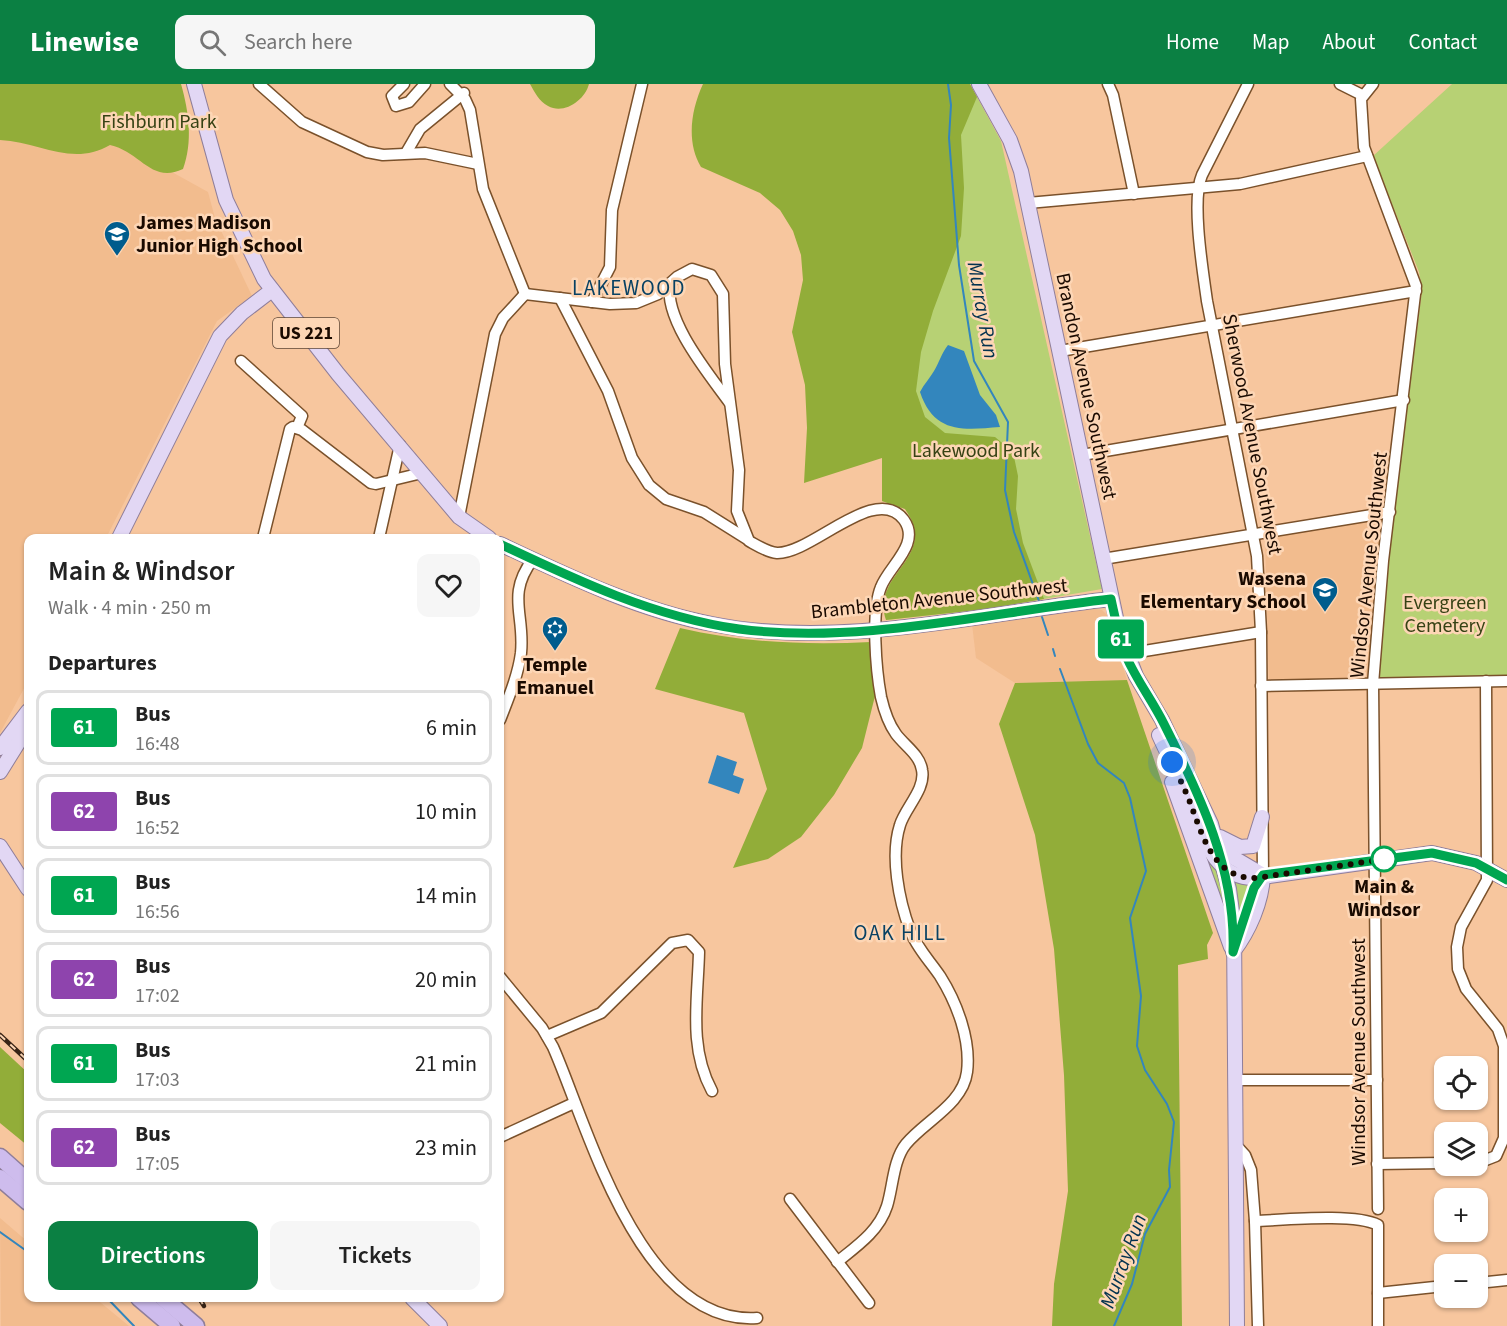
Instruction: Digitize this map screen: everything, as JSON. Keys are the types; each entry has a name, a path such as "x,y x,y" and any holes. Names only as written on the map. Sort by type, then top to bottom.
{"highway":[{"path":"0,1157 24,1178"},
{"path":"0,1178 24,1199"},
{"path":"144,1302 172,1326"},
{"path":"168,1302 196,1326"}],"main road":[{"name":"US 221","path":"194,84 234,221 272,290 338,374 459,517 483,534"},
{"name":"Brandon Avenue Southwest","path":"979,84 1010,140 1028,203 1111,599 1126,654 1147,699 1233,952"},
{"path":"121,534 210,352 228,326 272,290"},
{"name":"Brambleton Avenue Southwest","path":"504,546 637,604 713,624 777,632 876,629 1111,599"},
{"name":"Brandon Avenue Southwest","path":"1147,699 1162,720 1214,830 1233,910 1237,1326"},
{"path":"0,748 24,717"},
{"path":"0,758 24,719"},
{"name":"Brandon Avenue Southwest","path":"1154,725 1191,805 1204,842 1223,866 1248,878 1440,854 1486,868 1507,880"},
{"path":"0,772 24,733"},
{"path":"1214,830 1240,847 1253,846 1262,817"},
{"path":"1214,830 1234,858 1263,875"},
{"path":"0,839 24,882"},
{"path":"0,846 20,874"},
{"path":"0,855 24,884"},
{"name":"Sherwood Avenue Southwest","path":"1233,952 1254,888 1263,875"},
{"path":"416,1302 440,1326"}],"street":[{"path":"259,84 309,126 367,152 383,155 406,153 436,155 478,164"},
{"path":"404,84 393,96 396,106 409,102 425,84"},
{"path":"450,84 464,93 472,119 483,189 525,294"},
{"path":"592,302 610,267 612,210 642,84"},
{"path":"1108,84 1113,94 1134,194"},
{"name":"Sherwood Avenue Southwest","path":"1248,84 1202,174 1198,188 1201,260 1254,533 1261,632 1263,875"},
{"path":"1340,84 1362,95 1373,84"},
{"path":"406,153 420,129 464,93"},
{"name":"Windsor Avenue Southwest","path":"1362,95 1362,135 1367,156 1416,282 1376,630 1373,684 1378,1209"},
{"path":"1028,203 1240,184 1367,156"},
{"path":"525,294 592,302 636,303 658,294 685,272 697,269 711,275 721,287 730,403 739,470 737,511 749,541"},
{"path":"670,284 669,300 677,320 694,352 730,403"},
{"path":"1060,351 1416,291"},
{"path":"459,517 495,334 503,318 525,294"},
{"path":"560,298 608,391 632,458 649,485 666,499 714,518 769,551 788,552 814,541 859,514 883,509 901,516 908,527 909,540 905,550 880,590 876,629 879,681 885,713 897,735 917,758 923,772 921,782 898,832 897,859 905,914 911,932 940,976 957,1011 965,1039 968,1068 958,1092 903,1149 887,1206 879,1222 860,1244 837,1262"},
{"path":"241,361 302,416 297,428"},
{"path":"1082,455 1404,400"},
{"path":"264,534 290,429 297,428 361,478 376,484 422,473"},
{"path":"380,534 400,445"},
{"path":"1103,559 1390,512"},
{"path":"504,707 521,653 518,588 523,573 533,559"},
{"path":"1126,654 1261,632"},
{"path":"1486,681 1485,885 1461,927 1457,958 1466,989 1492,1021 1502,1038 1505,1058 1505,1145 1488,1160"},
{"path":"1261,686 1507,681"},
{"path":"548,1036 590,1020 601,1013 672,943 683,939 693,942 699,952 694,996 696,1036 704,1071 712,1091"},
{"path":"504,982 548,1036 620,1218 673,1296 690,1310 712,1319 740,1321 757,1318"},
{"path":"1234,1080 1377,1080"},
{"path":"504,1135 574,1103"},
{"path":"1235,1144 1245,1155 1251,1170 1256,1221 1258,1326"},
{"path":"1377,1164 1434,1163"},
{"path":"789,1199 868,1303"},
{"path":"1256,1221 1343,1220 1367,1221 1378,1225 1378,1326"},
{"path":"1488,1282 1507,1280"},
{"path":"1378,1293 1434,1287"}],"shaded area":[{"name":"James Madison Junior High School","path":"0,84 13,84 208,192 215,218 252,296 217,321 108,534 24,534 24,688 0,733"},
{"name":"Wasena Elementary School","path":"1377,518 1393,519 1373,684 1269,686 1265,537"},
{"path":"1094,609 1102,610 1107,615 1127,680 1015,683 976,658 972,624"},
{"path":"0,1218 24,1239 24,1302 100,1302 129,1326 1,1326"}],"green space":[{"name":"Fishburn Park","path":"0,84 181,84 189,127 188,148 183,169 172,173 162,173 110,145 96,151 69,154 0,140"},
{"path":"530,84 589,84 578,100 561,109 545,104"},
{"path":"703,84 970,84 977,97 961,135 964,188 961,236 933,311 921,352 916,391 925,417 945,433 995,437 1013,452 1018,476 1016,509 1023,543 1044,599 986,609 886,620 884,604 887,590 910,553 915,540 914,526 905,509 882,501 882,458 804,483 807,428 805,385 792,332 803,280 801,255 793,231 780,210 760,193 701,167 693,147 692,126 693,115"},
{"name":"Lakewood Park","path":"913,84 970,84 1001,141 1102,589 986,609 886,620 889,585 912,553 915,544 914,524 905,509 882,501 882,249"},
{"name":"Evergreen Cemetery","path":"1452,84 1507,84 1507,681 1373,684 1422,290 1419,272 1373,156"},
{"path":"680,628 727,637 775,642 871,642 875,696 862,748 834,795 801,837 768,859 733,868 767,789 744,713 655,689"},
{"path":"1127,680 1213,933 1207,945 1208,959 1178,965 1182,1326 1052,1326 1054,1284 1068,1191 1064,1075 1054,949 1035,835 999,724 1015,683"},
{"path":"1200,845 1219,871 1230,932"},
{"path":"1231,877 1252,884 1238,921"},
{"path":"0,1047 24,1069 24,1143 0,1123"}],"water":[{"path":"948,345 964,351 980,395 996,415 1000,427 974,429 951,426 933,416 926,406 920,392"},
{"path":"717,755 737,762 733,775 744,779 739,794 708,783"}],"waterway":[{"name":"Murray Run","path":"948,84 951,105 949,138 959,265 974,361 1008,422 1005,490 1014,532 1039,601"},
{"name":"Murray Run","path":"1042,617 1048,635"},
{"name":"Murray Run","path":"1053,649 1055,656"},
{"name":"Murray Run","path":"1060,669 1088,744 1098,763 1124,783 1130,798 1146,871 1130,918 1141,996 1137,1046 1145,1070 1167,1104 1174,1122 1169,1170 1170,1187 1145,1234 1132,1284 1114,1326"},
{"path":"0,1232 24,1249"},
{"path":"111,1302 134,1326"}],"railway":[{"path":"0,1035 24,1057"},
{"path":"202,1302 204,1306"}],"bus line":[{"name":"61","path":"504,546 637,604 713,624 766,632 876,629 1111,599 1126,654 1147,699 1162,720 1211,824 1233,910 1233,952 1254,888 1263,875 1432,853 1476,863 1507,880"}],"place":[{"name":"James Madison Junior High School","path":"117,257"},
{"name":"Wasena Elementary School","path":"1325,613"},
{"name":"Temple Emanuel","path":"555,652"},
{"name":"Main & Windsor","path":"1384,859"}],"district":[{"name":"LAKEWOOD","path":"629,288"},
{"name":"OAK HILL","path":"900,933"}],"route":[{"path":"1172,762 1204,842 1215,859 1231,872 1248,878 1256,878 1263,875 1386,859 1384,859"}]}
